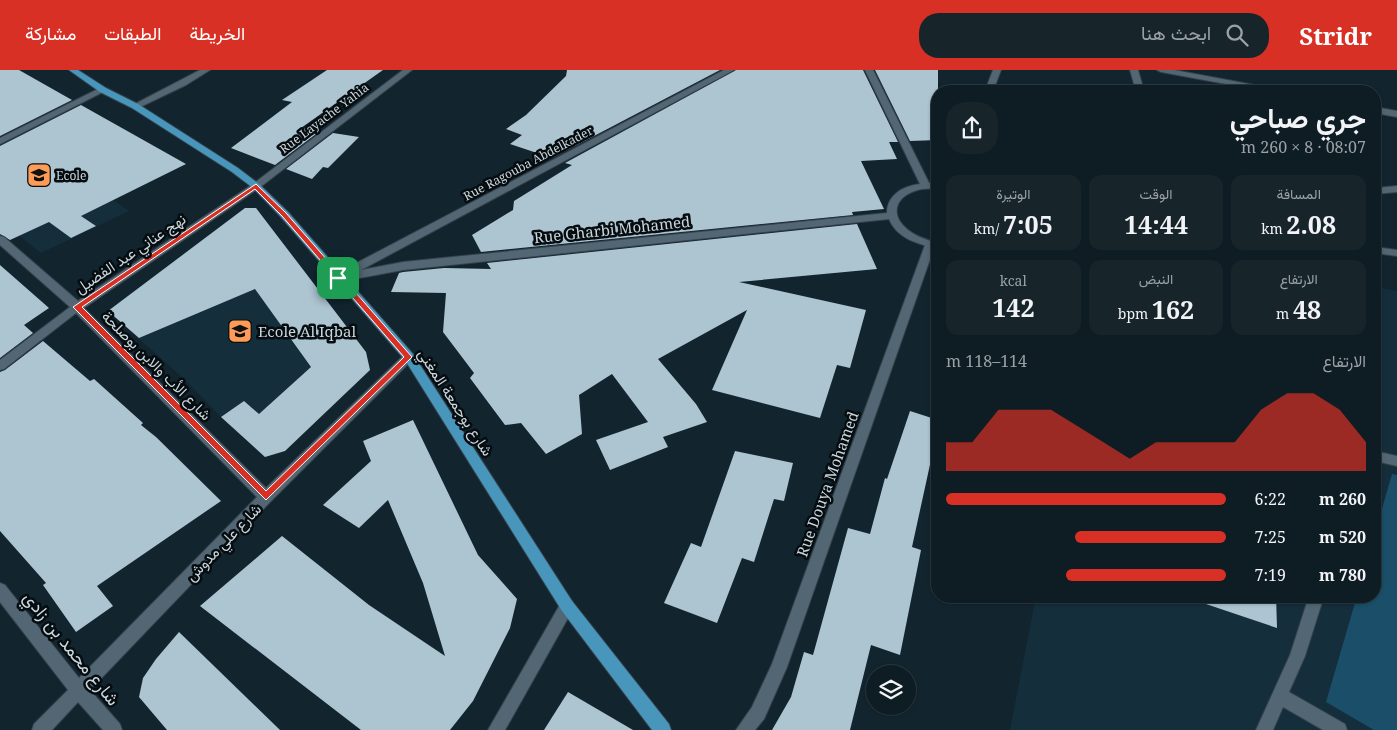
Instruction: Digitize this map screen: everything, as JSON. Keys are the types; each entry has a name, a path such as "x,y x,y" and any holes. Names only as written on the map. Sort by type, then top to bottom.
{"main road":[{"name":"شارع بوجمعة المغني","path":"73,70 103,90 135,106 235,170 256,186 284,214 409,357 567,606 663,730"}],"street":[{"path":"135,106 206,70"},
{"name":"Rue Layache Yahia","path":"256,186 408,70"},
{"name":"Rue Ragouba Abdelkader","path":"338,278 730,70"},
{"path":"869,70 925,185"},
{"path":"991,85 997,70"},
{"path":"1134,70 1138,85"},
{"path":"1161,70 1243,85"},
{"path":"0,141 103,90"},
{"path":"1381,111 1397,114"},
{"path":"931,185 910,188 896,196 890,206 891,216 898,227 907,234 931,244"},
{"name":"نهج عناني عبد الفضيل","path":"0,366 77,307 256,186"},
{"path":"1381,191 1397,190"},
{"name":"Rue Gharbi Mohamed","path":"338,278 403,266 891,216"},
{"name":"شارع الأب والابن بوصلحة","path":"0,239 77,307 266,497"},
{"path":"1381,251 1397,253"},
{"name":"Rue Douya Mohamed","path":"744,730 758,713 779,667 931,253"},
{"name":"شارع علي مدوش","path":"40,730 266,497 409,357"},
{"path":"1381,457 1397,460"},
{"name":"شارع محمد بن زادي","path":"0,590 79,691 114,730"},
{"path":"1264,730 1297,656 1315,603"},
{"path":"496,730 567,606"},
{"path":"1279,694 1338,730"}],"shaded area":[{"name":"Ecole","path":"24,137 129,211 41,253 0,220"},
{"name":"Ecole Al Iqbal","path":"245,208 256,208 366,352 370,370 265,457 221,417 184,379 108,311"},
{"path":"1381,288 1397,291 1397,730 1010,730 1035,603 1381,603"},
{"path":"1392,474 1397,475 1397,730 1374,730 1326,702 1355,603 1381,603 1381,512"}],"building":[{"path":"0,70 19,70 72,100 0,136"},
{"path":"327,70 383,70 301,128 320,131 275,165 231,148 292,102 282,100"},
{"path":"567,70 720,70 552,158 510,144 522,135 506,129 526,115 566,76"},
{"path":"736,70 863,70 898,142 889,142 897,159 861,161 884,209 852,212 853,215 481,252 472,235 513,210 514,201 572,165 565,163"},
{"path":"875,70 938,70 938,85 931,85 931,140 910,141"},
{"path":"81,105 186,164 81,216 96,226 71,238 49,222 10,240 0,234 0,146"},
{"path":"333,133 359,137 328,168 323,167 312,179 286,169"},
{"name":"Ecole Al Iqbal","path":"245,208 256,208 366,352 370,370 285,451 265,457 221,417 244,401 259,414 311,367 255,289 139,338 108,311"},
{"path":"857,224 877,269 739,282 866,310 850,368 837,365 820,418 712,390 747,310 658,359 696,404 707,422 663,437 668,447 610,470 596,440 648,422 612,374 579,395 582,434 546,454 521,423 505,425 470,378 474,373 443,332 446,293 391,292 399,273 403,272 444,268 491,269 487,263"},
{"path":"0,265 49,308 24,325 33,333 0,358"},
{"path":"43,341 90,381 94,379 143,423 141,425 156,437 221,501 97,586 113,606 76,632 43,585 46,583 0,531 0,372"},
{"path":"910,411 931,418 931,460 912,547 921,550 900,655 871,645 850,730 772,730 791,697 804,652 813,655 848,528 870,534 885,478 887,479"},
{"path":"413,420 478,555 517,599 510,628 473,701 450,730 361,730 200,606 282,536 369,605 445,656 423,583 388,500 359,528 323,505 371,461 363,441"},
{"path":"735,451 793,463 784,501 774,499 754,562 742,558 717,623 664,603 691,543 701,547"},
{"path":"1203,603 1276,603 1277,628"},
{"path":"179,632 280,730 167,730 139,697 143,678"},
{"path":"568,692 633,730 544,730"}],"place":[{"name":"Ecole","path":"39,175"},
{"name":"Ecole Al Iqbal","path":"240,331"}],"route":[{"path":"256,186 284,214 338,278 409,357 266,497 77,307 256,186"}]}
